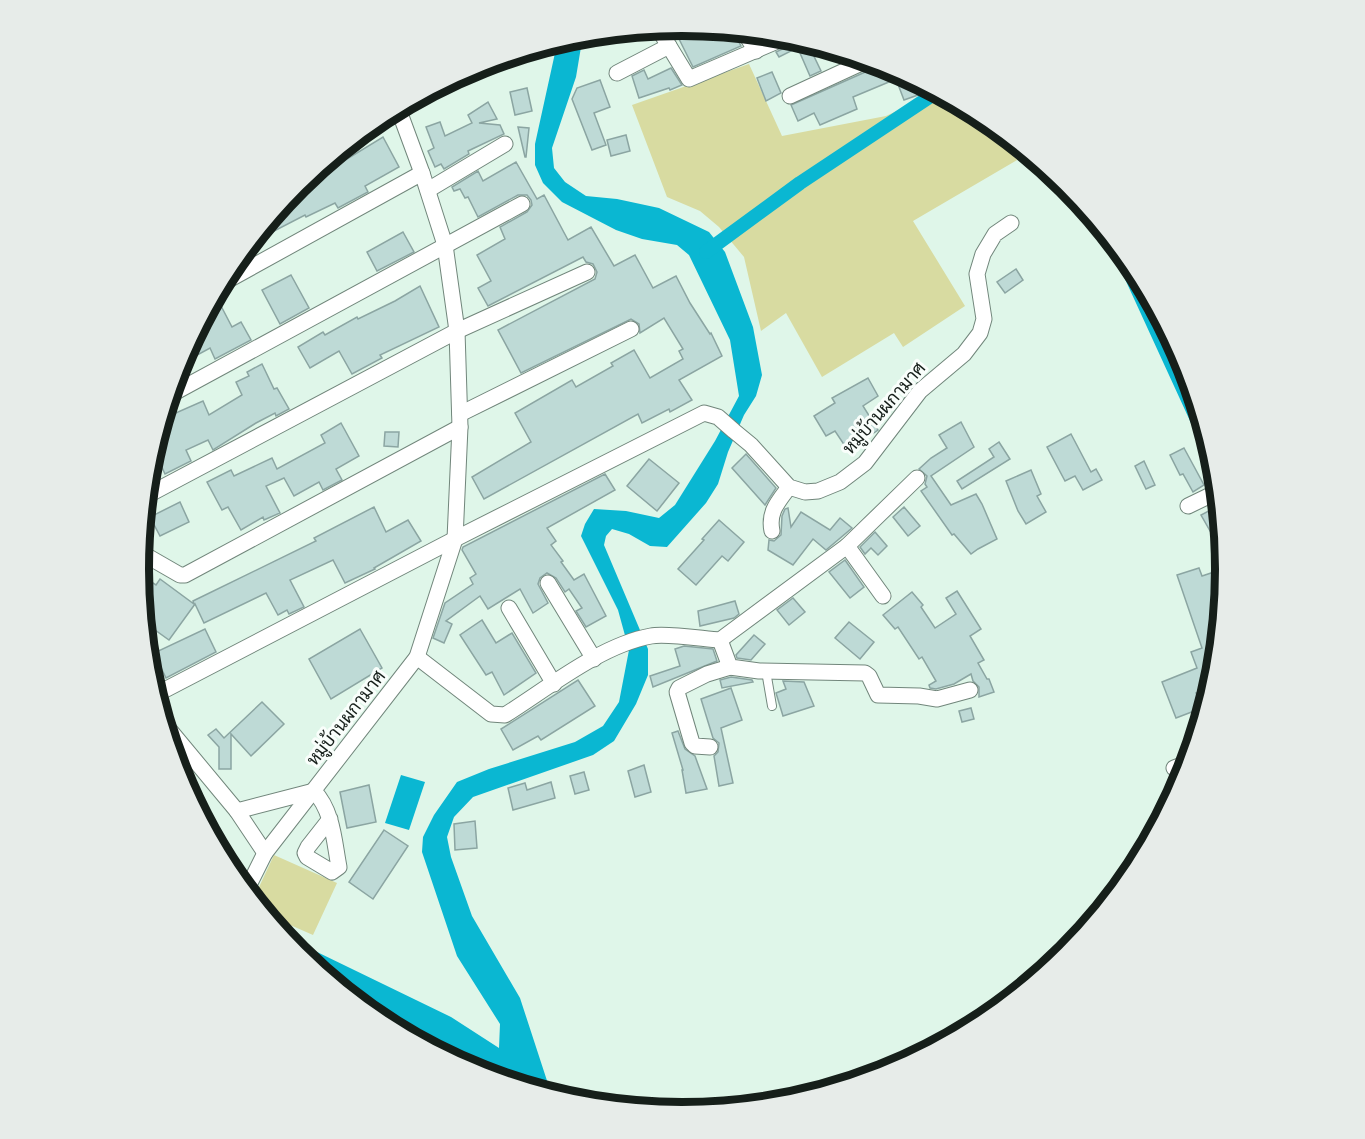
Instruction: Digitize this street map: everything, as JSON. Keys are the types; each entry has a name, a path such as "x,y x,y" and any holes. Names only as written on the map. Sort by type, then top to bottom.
{"street":[{"path":"663,37 689,79 772,44"},
{"path":"750,41 756,51"},
{"path":"617,73 669,46"},
{"path":"790,96 857,65"},
{"name":"หมู่บ้านผกามาศ","path":"237,811 314,791 417,657 455,539 460,421 457,331 445,245 401,116"},
{"path":"428,190 505,144"},
{"path":"238,275 422,173"},
{"path":"180,389 522,204"},
{"name":"หมู่บ้านผกามาศ","path":"789,487 805,492 818,491 840,482 865,463 920,391 964,354 980,333 984,319 977,274 983,255 995,234 1011,223"},
{"path":"155,491 457,331 587,272"},
{"path":"149,557 180,575 185,575 460,421 632,329"},
{"path":"163,691 704,413 717,417 751,445 789,487 772,510 770,520 772,531"},
{"path":"417,657 494,716 505,715 616,647 653,635 720,640 846,546 917,478"},
{"path":"1188,506 1210,495"},
{"path":"846,546 883,596"},
{"path":"548,583 594,659"},
{"path":"509,608 554,684"},
{"path":"720,640 730,667"},
{"path":"710,747 695,747 676,692 679,688 707,674 730,667 766,671 865,673 869,676 878,695 937,699 970,690"},
{"path":"176,738 237,811 266,853"},
{"path":"1174,768 1178,767"},
{"path":"251,882 266,853 314,791 322,800 330,819"}],"lane":[{"path":"766,671 772,706"}],"green space":[{"path":"749,64 782,136 886,116 928,96 979,126 1021,158 913,221 965,306 903,347 894,333 822,377 786,313 761,331 744,257 719,227 700,211 667,197 632,105"},
{"path":"274,855 337,883 313,935 281,921 257,891"}],"water":[{"path":"581,46 576,77 552,148 554,168 565,182 586,196 617,199 659,208 709,232 725,252 753,327 762,375 756,396 744,415 728,452 718,484 706,503 667,547 650,546 629,534 612,529 606,536 604,545 648,649 648,675 636,704 614,741 593,755 473,797 454,817 447,837 451,857 472,916 520,998 549,1086 478,1062 416,1032 358,993 304,945 451,1017 499,1048 500,1024 457,956 422,852 423,837 434,815 457,782 489,769 575,742 603,726 619,702 629,650 618,610 581,536 585,524 594,509 626,511 659,518 675,505 715,441 739,396 730,340 689,255 677,245 642,239 616,230 562,202 543,183 535,165 535,144 555,53"},
{"path":"401,775 425,782 409,830 385,823"}],"building":[{"path":"676,36 737,39 741,46 693,67"},
{"path":"788,46 797,48 779,57 776,52"},
{"path":"805,50 812,52 821,71 810,76 800,53"},
{"path":"671,68 682,85 639,98 632,76 644,70 648,79"},
{"path":"870,70 894,80 853,97 857,109 820,125 814,113 798,121 791,105"},
{"path":"772,72 781,93 766,101 757,78"},
{"path":"600,80 610,107 594,113 606,145 592,150 572,99 577,88"},
{"path":"897,81 916,90 918,95 904,100"},
{"path":"527,88 532,111 515,115 510,92"},
{"path":"488,102 497,119 479,123 500,125 504,134 468,151 469,154 444,169 441,164 435,167 428,151 434,148 426,127 440,122 445,136 472,123 468,115"},
{"path":"518,127 529,128 526,157 525,157"},
{"path":"626,135 630,151 611,156 607,140"},
{"path":"383,137 399,167 365,186 368,192 338,208 335,203 268,234 305,192 329,170"},
{"path":"516,162 537,199 544,195 568,240 591,227 614,266 635,255 653,288 676,276 690,303 711,333 722,356 679,380 692,400 642,423 638,414 484,499 472,477 531,442 515,413 572,380 576,387 613,366 611,363 634,350 650,378 683,359 679,351 683,349 664,318 640,333 639,324 631,319 521,373 498,330 595,279 597,272 593,264 586,262 583,257 488,306 478,288 491,281 477,255 505,239 500,227 527,212 532,205 531,200 527,195 518,195 478,217 468,197 465,198 460,189 454,191 452,187 478,171 483,181"},
{"path":"403,232 414,252 377,271 367,252"},
{"path":"1016,269 1023,280 1005,293 997,282"},
{"path":"291,275 309,308 280,324 262,290"},
{"path":"420,286 439,327 380,355 382,358 352,374 339,351 310,368 298,347 323,332 325,335 357,317 358,319 395,301"},
{"path":"219,304 232,327 241,322 251,340 215,359 210,348 194,357 204,334"},
{"path":"262,364 274,389 277,388 289,409 256,423 213,450 208,440 186,450 191,461 165,474 160,462 172,415 203,401 209,415 242,395 236,382 249,376 247,372"},
{"path":"868,378 878,396 863,406 878,430 859,443 857,439 845,446 835,431 826,436 814,416 835,403 832,398"},
{"path":"961,422 974,447 931,476 951,505 976,494 982,504 997,539 971,554 954,534 952,535 921,491 927,487 925,484 927,476 919,469 947,448 939,435"},
{"path":"341,423 359,456 336,469 342,480 323,490 319,482 294,496 284,478 266,486 280,513 264,520 263,517 241,530 228,507 222,510 207,482 231,470 234,476 272,458 277,469 325,443 321,435"},
{"path":"385,432 399,432 398,447 384,446"},
{"path":"1071,434 1091,472 1096,469 1102,480 1083,490 1075,476 1065,481 1047,447"},
{"path":"999,442 1010,459 962,489 957,481 994,457 989,449"},
{"path":"1184,448 1204,485 1193,492 1183,474 1180,475 1170,455"},
{"path":"746,454 776,488 765,505 732,468"},
{"path":"649,459 679,483 657,511 627,486"},
{"path":"1144,461 1155,485 1146,489 1135,466"},
{"path":"1031,470 1041,494 1037,496 1046,512 1026,524 1006,481"},
{"path":"605,474 615,490 547,528 556,541 551,545 563,561 561,562 574,580 584,574 606,616 586,627 576,611 582,608 569,589 565,592 556,578 547,573 540,578 538,584 548,603 533,613 520,589 488,609 480,596 446,621 452,624 444,643 433,638 445,603 473,584 470,578 476,574 462,550 463,547"},
{"path":"180,502 189,522 160,536 152,520 152,516"},
{"path":"374,507 386,532 408,520 421,541 375,569 345,583 333,560 290,580 304,607 289,614 287,610 278,615 266,593 204,623 195,604 169,640 153,628 149,581 156,585 160,579 194,604 193,601 316,541 314,538"},
{"path":"904,507 920,526 908,536 893,517"},
{"path":"788,508 791,527 801,512 830,530 840,518 852,528 826,550 813,539 793,565 768,550 769,540 774,541 781,535 782,516"},
{"path":"1212,509 1215,540 1201,515"},
{"path":"719,520 744,542 728,561 722,556 696,585 678,569"},
{"path":"875,532 887,546 878,555 871,548 865,554 860,547"},
{"path":"845,560 864,587 850,598 829,572"},
{"path":"1199,568 1202,576 1216,571 1215,604 1206,674 1202,690 1196,693 1199,702 1198,708 1176,718 1162,682 1197,668 1191,652 1202,648 1177,575"},
{"path":"957,591 981,629 970,636 984,660 978,663 989,679 994,692 979,697 979,687 973,681 971,674 954,684 936,689 930,688 929,685 936,681 922,657 919,659 898,627 895,629 883,615 912,592 923,605 921,607 935,628 956,614 946,598"},
{"path":"793,598 805,612 789,625 777,610"},
{"path":"735,601 739,614 734,618 700,626 698,611"},
{"path":"482,620 496,643 512,633 536,673 504,695 492,672 486,675 460,635"},
{"path":"849,622 874,642 860,659 835,638"},
{"path":"205,629 216,652 166,678 156,652"},
{"path":"360,629 382,668 331,699 309,659"},
{"path":"754,635 765,644 751,660 737,658 736,655"},
{"path":"684,646 713,649 717,661 653,687 650,676 680,666 675,649"},
{"path":"731,677 753,682 722,688 720,680"},
{"path":"578,680 595,706 541,740 538,736 513,750 501,729"},
{"path":"783,681 804,682 814,706 783,716 776,693 786,689"},
{"path":"731,688 742,720 721,728 733,783 719,786 714,756 718,752 719,743 713,738 701,699"},
{"path":"262,702 284,724 251,756 231,734 231,769 219,769 219,747 208,735 216,729 224,738"},
{"path":"971,708 974,719 962,722 959,711"},
{"path":"678,731 685,749 695,756 707,789 686,793 683,770 672,733"},
{"path":"644,765 651,792 635,797 628,771"},
{"path":"584,772 589,790 575,794 570,776"},
{"path":"551,782 555,798 513,810 508,788 525,783 527,790"},
{"path":"369,785 376,822 347,828 340,792"},
{"path":"475,821 477,848 455,850 454,824"},
{"path":"384,830 408,846 373,899 349,882"}],"waterway":[{"path":"706,252 800,183 930,97"},
{"path":"1140,295 1189,403"}]}
